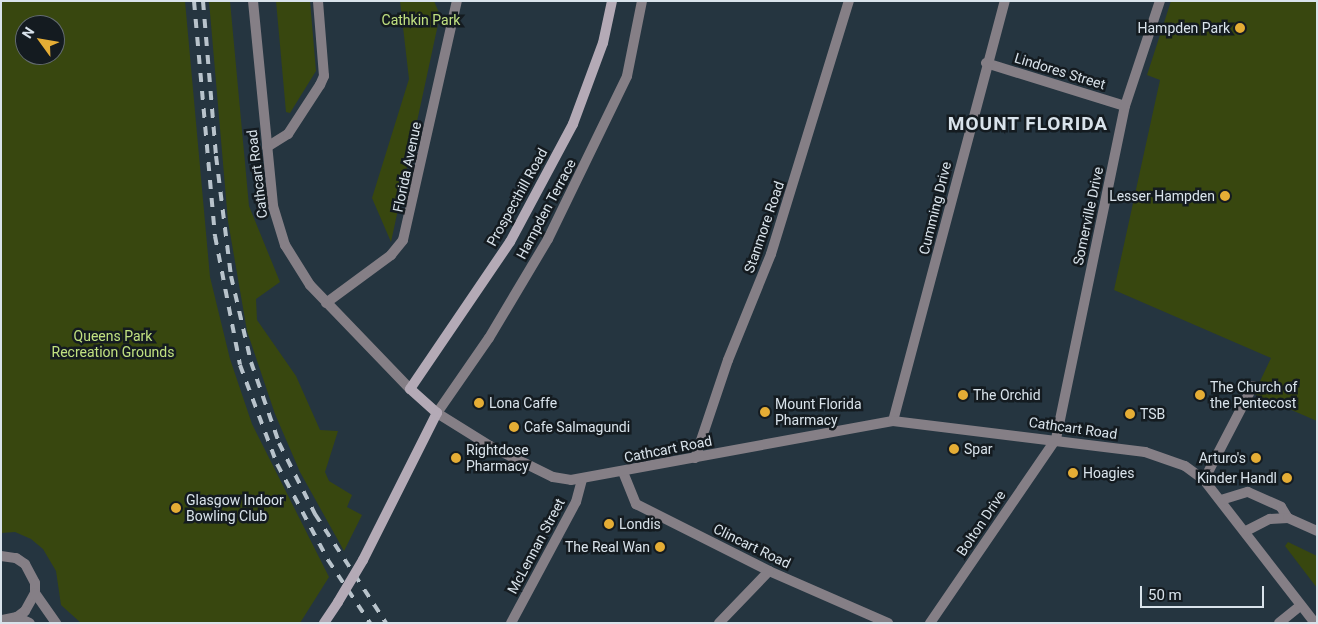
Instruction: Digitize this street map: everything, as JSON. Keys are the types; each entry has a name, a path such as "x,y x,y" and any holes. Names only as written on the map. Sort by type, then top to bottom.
{"main road":[{"name":"Prospecthill Road","path":"410,389 510,242 573,124 603,43 612,1"},
{"name":"Cathcart Road","path":"410,389 437,413"},
{"path":"324,623 363,560 437,413"}],"street":[{"name":"Cathcart Road","path":"253,1 267,147 277,224 296,266 326,303 410,389"},
{"path":"267,147 288,134 320,86 324,76 318,1"},
{"name":"Florida Avenue","path":"326,303 391,255 403,240 457,1"},
{"name":"Hampden Terrace","path":"437,413 489,338 548,239 627,76 642,1"},
{"name":"Stanmore Road","path":"695,458 728,360 771,254 849,1"},
{"name":"Cumming Drive","path":"893,421 986,63 1005,1"},
{"name":"Somerville Drive","path":"1056,439 1125,106 1160,1"},
{"name":"Lindores Street","path":"986,63 1125,106"},
{"path":"1204,480 1253,386"},
{"name":"Cathcart Road","path":"437,413 490,446 553,476 582,480 858,425 893,421 1056,439 1145,452 1185,466 1204,480 1246,531 1315,623"},
{"name":"Bolton Drive","path":"930,623 1056,439"},
{"name":"Clincart Road","path":"623,472 636,504 769,571 888,623"},
{"name":"McLennan Street","path":"511,623 576,502 582,480"},
{"path":"1221,500 1248,492 1281,507 1288,518"},
{"path":"1246,531 1270,519 1288,518 1317,531"},
{"path":"1,556 16,558 26,564 35,583 32,603 17,617 1,620"},
{"path":"719,623 769,571"},
{"path":"35,593 56,623"},
{"path":"1279,623 1301,604"},
{"path":"17,617 30,623"}],"green space":[{"name":"Queens Park Recreation Grounds","path":"1,1 185,1 210,277 230,359 252,424 329,577 300,623 81,623 61,605 56,571 43,549 31,539 15,532 1,533"},
{"path":"209,1 230,1 249,206 280,282 256,299 257,320 296,376 320,430 338,431 325,472 329,481 352,495 347,507 362,515 344,551 300,472 275,414 247,331 228,221"},
{"path":"276,1 310,1 316,71 290,113 286,112"},
{"name":"Cathkin Park","path":"400,1 434,1 440,15 391,242 372,198 409,79"},
{"name":"Lesser Hampden","path":"1171,1 1317,1 1317,421 1254,394 1271,358 1114,290 1160,80 1147,75"},
{"path":"1288,542 1317,556 1317,588 1285,546"}],"railway":[{"path":"194,1 215,236 240,365 277,464 328,560 370,623"},
{"path":"203,1 216,156 231,276 251,362 279,443 315,514 386,623"}],"place":[{"name":"Hampden Park","path":"1240,28"},
{"name":"Lesser Hampden","path":"1225,196"},
{"name":"The Orchid","path":"963,395"},
{"name":"The Church of the Pentecost","path":"1200,395"},
{"name":"Lona Caffe","path":"479,403"},
{"name":"Mount Florida Pharmacy","path":"765,412"},
{"name":"TSB","path":"1130,414"},
{"name":"Cafe Salmagundi","path":"514,427"},
{"name":"Spar","path":"954,449"},
{"name":"Rightdose Pharmacy","path":"456,458"},
{"name":"Arturo's","path":"1256,458"},
{"name":"Hoagies","path":"1073,473"},
{"name":"Kinder Handl","path":"1287,478"},
{"name":"Glasgow Indoor Bowling Club","path":"176,508"},
{"name":"Londis","path":"609,524"},
{"name":"The Real Wan","path":"660,547"}],"district":[{"name":"MOUNT FLORIDA","path":"1028,124"}]}
